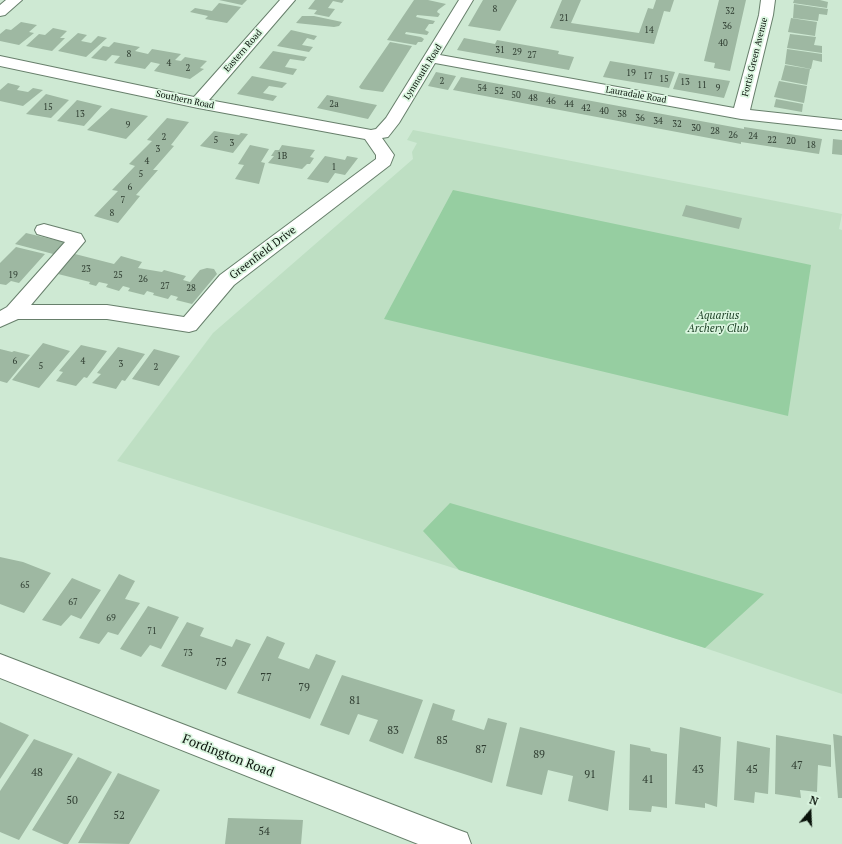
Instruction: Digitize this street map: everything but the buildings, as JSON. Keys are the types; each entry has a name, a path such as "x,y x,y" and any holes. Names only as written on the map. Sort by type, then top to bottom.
{"street":[{"path":"0,12 15,0"},
{"name":"Eastern Road","path":"198,103 288,0"},
{"name":"Lynmouth Road","path":"371,135 382,133 387,129 432,58 466,0"},
{"name":"Fortis Green Avenue","path":"741,114 766,16 768,0"},
{"name":"Lauradale Road","path":"432,58 741,114 842,125"},
{"name":"Southern Road","path":"0,61 198,103 357,134 371,135"},
{"name":"Greenfield Drive","path":"7,316 107,312 190,325 227,280 384,161 385,155 371,135"},
{"name":"Greenfield Drive","path":"7,316 76,241 74,238 44,230"},
{"name":"Fordington Road","path":"0,666 456,844"}],"shaded area":[{"path":"413,130 842,214 839,229 842,230 842,694 705,648 117,461 213,333 413,159 412,152 417,143 407,140"}],"green space":[{"name":"Aquarius Archery Club","path":"453,190 811,265 788,416 384,319"},
{"path":"450,503 764,594 705,648 459,570 423,531"}]}
